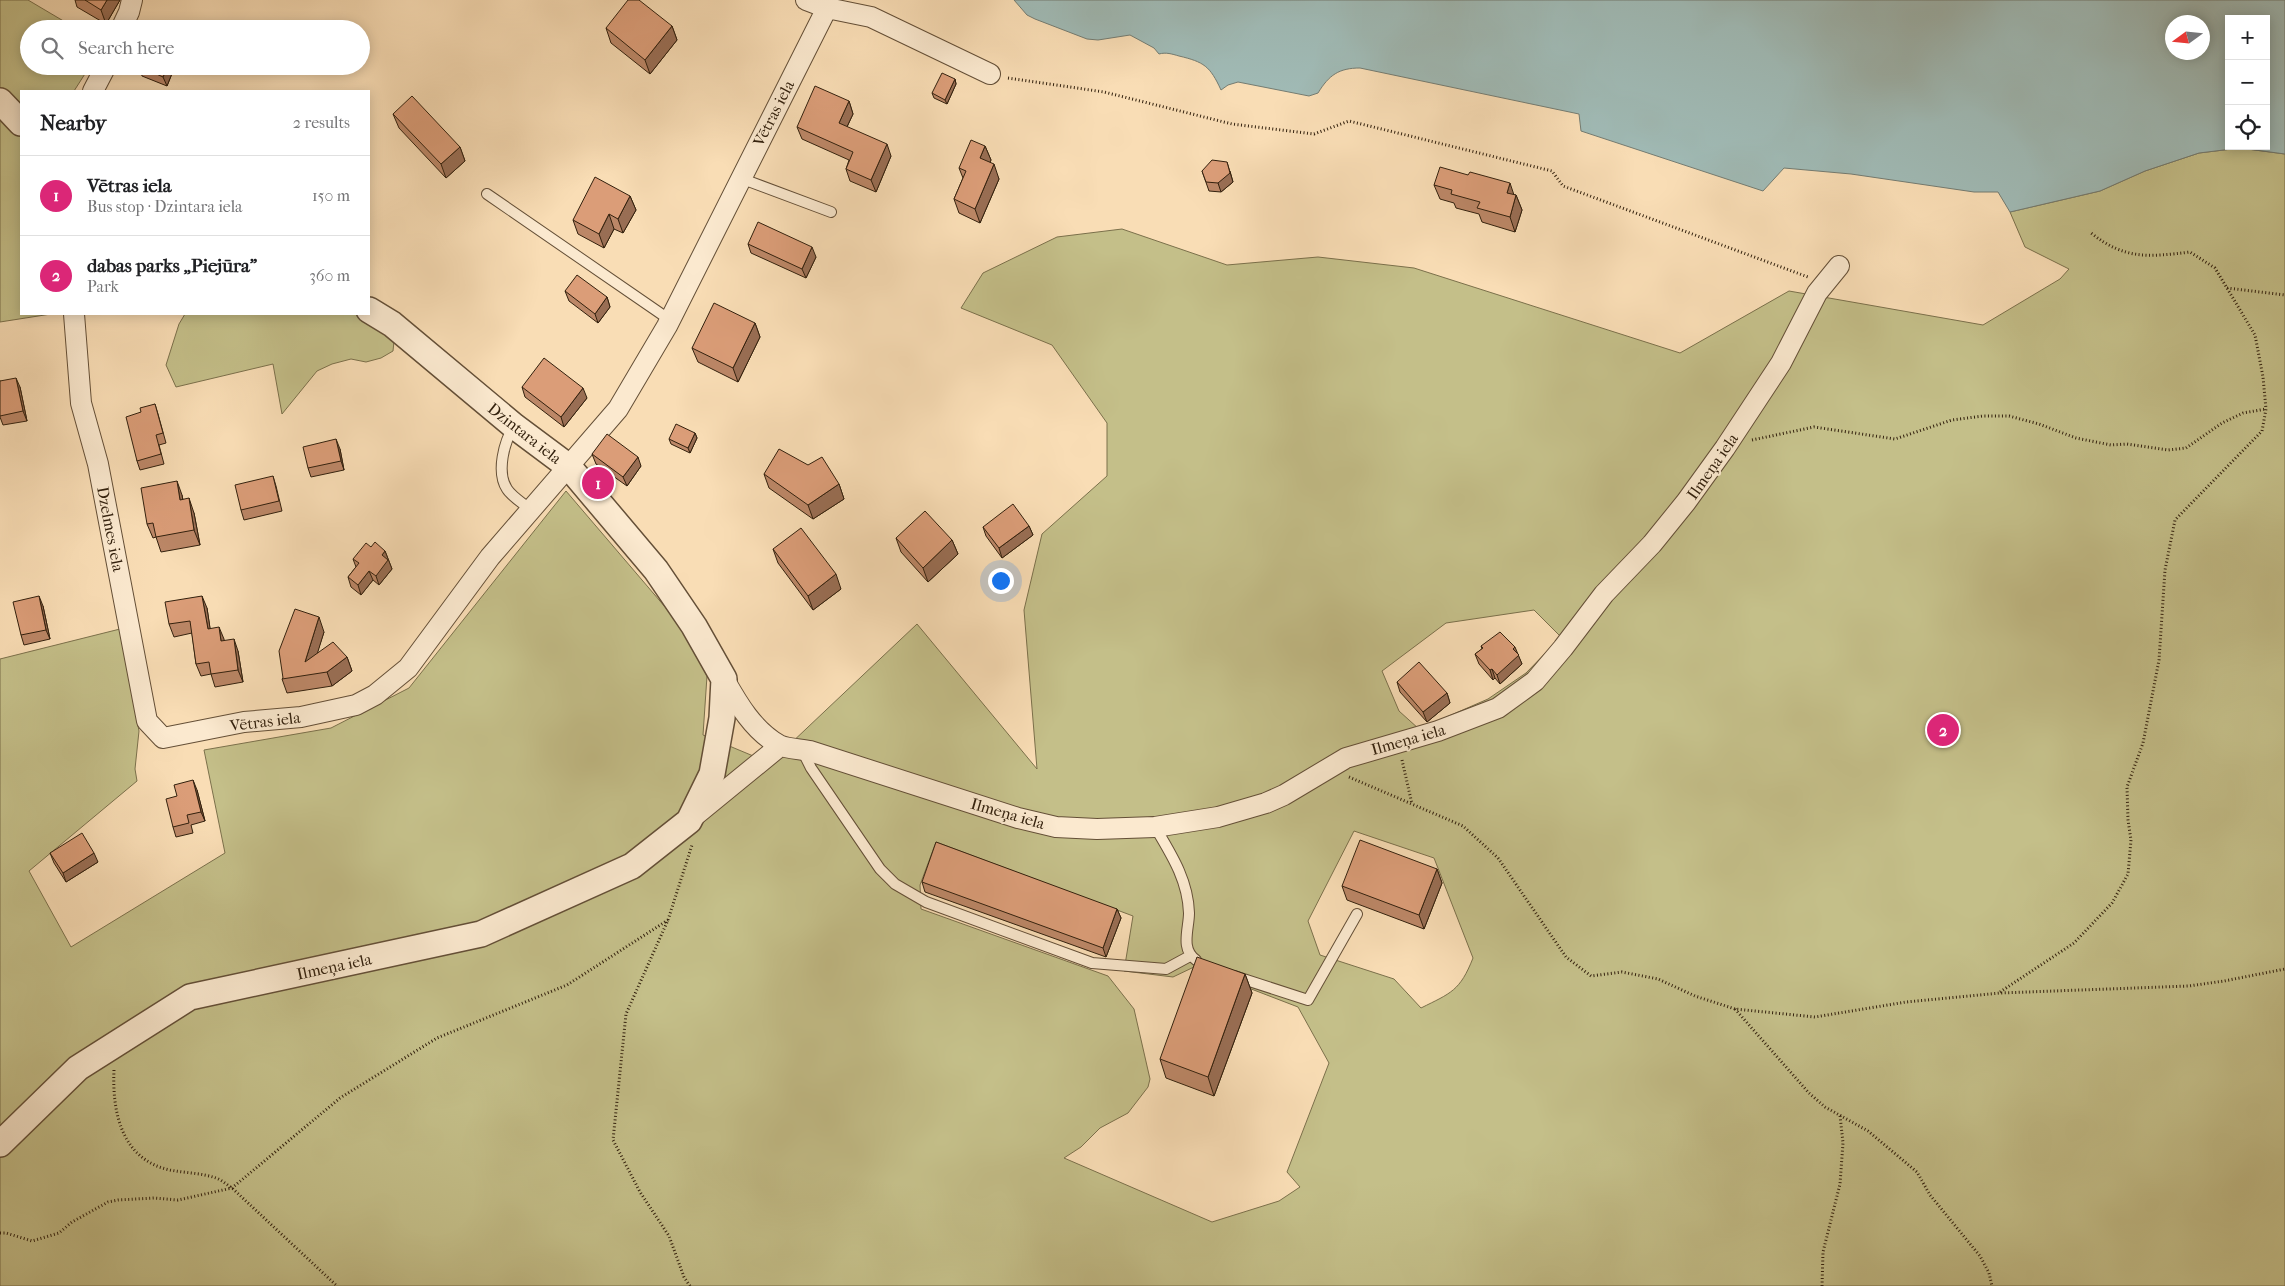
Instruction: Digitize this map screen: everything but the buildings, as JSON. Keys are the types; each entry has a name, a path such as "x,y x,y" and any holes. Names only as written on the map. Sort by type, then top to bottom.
{"street":[{"path":"125,20 132,0"},
{"path":"806,0 827,8 871,17 990,74"},
{"name":"Vētras iela","path":"163,738 244,722 331,712 356,705 375,695 408,668 490,556 618,409 670,320 827,8"},
{"path":"94,90 101,75"},
{"path":"0,101 20,122"},
{"name":"Ilmeņa iela","path":"0,1144 78,1068 190,997 481,934 632,866 780,746 801,749 1018,818 1056,827 1097,829 1155,827 1218,817 1266,804 1346,758 1476,718 1498,708 1536,681 1604,594 1652,544 1686,502 1725,448 1781,363 1817,293 1839,266"},
{"name":"Dzintara iela","path":"370,311 392,324 514,426 569,467 656,570 694,626 724,679"},
{"name":"Dzelmes iela","path":"74,315 81,403 98,464 143,707 147,721 163,738"},
{"path":"724,679 738,704 753,724 780,746"},
{"name":"Ilmeņa iela","path":"689,821 712,774 722,718 724,679"}],"lane":[{"path":"740,178 831,212"},
{"path":"486,194 670,320"},
{"path":"514,426 505,440 502,467 507,489 531,510"},
{"path":"801,749 811,768 880,869 895,884 926,902 1092,963 1166,969 1190,956"},
{"path":"1155,827 1175,862 1184,884 1189,912 1186,944 1190,956 1206,967"},
{"path":"1224,973 1308,1000 1357,914"}],"path":[{"path":"990,74 1104,92 1232,124 1314,134 1348,121 1358,123 1552,172 1563,186 1825,283"},
{"path":"2000,993 2074,943 2112,903 2128,874 2132,840 2128,820 2127,787 2143,742 2159,660 2165,570 2176,520 2262,431 2266,409 2263,377 2255,335 2215,268 2190,252 2163,255 2131,255 2107,246 2091,233"},
{"path":"2227,288 2285,295"},
{"path":"1725,448 1814,427 1895,439 1952,420 2000,416 2039,424 2076,438 2111,445 2126,444 2168,450 2186,448 2222,423 2243,413 2266,409"},
{"path":"1398,742 1412,804"},
{"path":"1328,769 1463,826 1498,858 1566,957 1592,976 1622,972 1658,979 1694,996 1735,1009 1815,1017 1906,1002 2000,993 2189,986 2285,969"},
{"path":"689,821 695,838 668,920 626,1014 613,1140 640,1192 669,1236 684,1277 690,1286"},
{"path":"0,1233 32,1241 59,1233 72,1222 108,1202 154,1198 178,1200 232,1188 340,1098 437,1038 567,985 668,920"},
{"path":"1735,1009 1808,1092 1825,1107 1868,1131 1917,1172 1930,1195 1980,1256 1989,1272 1992,1286"},
{"path":"115,1044 113,1091 124,1139 142,1158 168,1170 216,1178 232,1188 337,1286"},
{"path":"1822,1286 1823,1252 1840,1184 1843,1143 1840,1115"}],"shaded area":[{"path":"0,0 28,0 62,20 20,20 20,75 84,75 75,90 20,90 20,315 45,315 0,322"},
{"path":"2225,150 2255,150 2285,154 2285,1286 0,1286 0,659 120,629 139,731 135,769 137,781 29,871 71,947 225,853 204,750 331,728 409,688 566,491 689,635 707,676 703,735 770,763 917,624 1037,769 1024,610 1042,534 1107,476 1107,423 1052,345 961,308 983,273 1057,237 1122,229 1227,265 1318,257 1414,268 1680,353 1789,291 1983,325 2060,279 2069,269 2025,247 2010,212 2100,191 2145,171 2199,153","holes":["1534,610 1561,637 1526,673 1488,699 1419,729 1399,711 1382,671 1446,623","1354,831 1434,858 1473,958 1464,978 1453,990 1421,1008 1394,979 1320,955 1308,921","936,842 1133,916 1124,971 1173,977 1194,967 1298,1007 1329,1063 1287,1172 1300,1187 1279,1201 1212,1222 1064,1158 1081,1147 1100,1128 1128,1113 1148,1087 1150,1079 1134,1009 1108,976 921,909 920,885"]},
{"path":"184,315 357,315 394,341 393,351 381,358 366,362 351,359 332,364 317,371 282,414 273,364 176,387 166,365 179,324"}],"water":[{"path":"1014,0 2285,0 2285,154 2255,150 2270,150 2270,15 2225,15 2225,150 2199,153 2145,171 2100,191 2010,212 1998,192 1974,192 1851,174 1784,168 1763,191 1581,131 1579,114 1360,68 1340,71 1326,82 1318,93 1309,96 1238,82 1228,85 1221,90 1213,75 1205,66 1188,58 1164,53 1159,54 1154,48 1130,35 1098,40 1087,39 1027,15"}],"place":[{"name":"Vētras iela","path":"598,483"},
{"name":"dabas parks „Piejūra”","path":"1943,730"}]}
